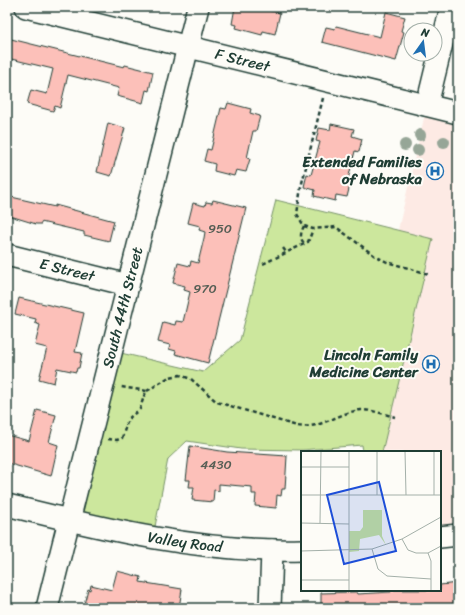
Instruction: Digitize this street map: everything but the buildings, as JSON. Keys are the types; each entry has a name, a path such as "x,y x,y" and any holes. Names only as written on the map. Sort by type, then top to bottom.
{"street":[{"name":"F Street","path":"26,7 458,113"},
{"name":"South 44th Street","path":"47,608 198,7"},
{"path":"427,105 451,7"},
{"name":"E Street","path":"7,255 128,285"},
{"name":"Valley Road","path":"7,505 69,521 187,542 228,548 301,550"},
{"path":"441,537 458,535"},
{"path":"270,608 272,550"}],"path":[{"path":"324,98 299,200 297,214 304,226 313,229 332,226 340,229 375,256 387,262 429,274"},
{"path":"304,226 300,232 304,243"},
{"path":"264,264 308,242 313,229"},
{"path":"283,248 286,252"},
{"path":"108,439 118,440 122,438 128,419 140,409 147,391 169,377 180,375 190,379 217,402 297,426 305,427 317,424 359,410 395,417"},
{"path":"121,387 147,391"}],"shaded area":[{"name":"Lincoln Family Medicine Center","path":"427,105 458,113 458,535 441,537 441,451 382,451 433,239 398,230"}],"green space":[{"path":"276,200 433,239 382,451 363,451 362,445 302,450 241,449 187,441 168,459 153,537 69,521 112,351 203,372 240,340"}],"place":[{"name":"Extended Families of Nebraska","path":"435,171"},
{"name":"Lincoln Family Medicine Center","path":"431,364"}]}
